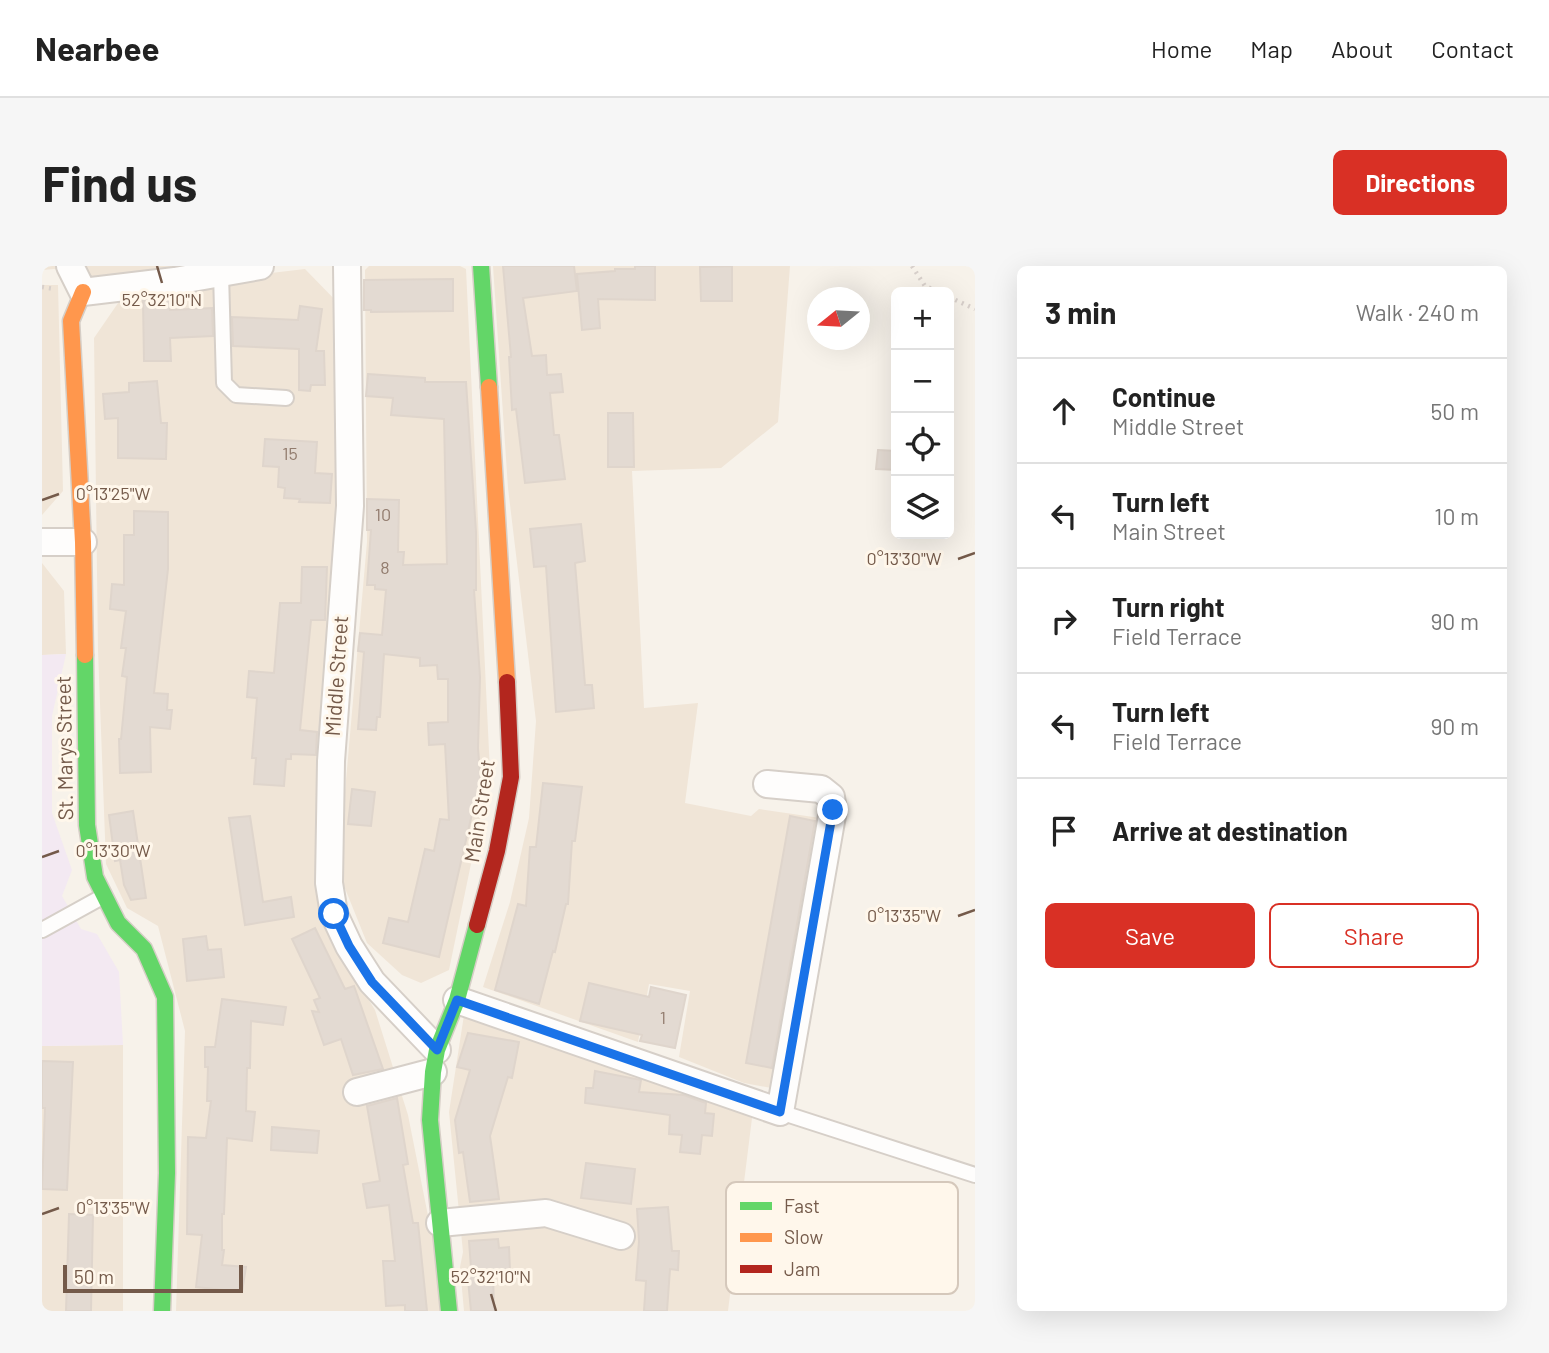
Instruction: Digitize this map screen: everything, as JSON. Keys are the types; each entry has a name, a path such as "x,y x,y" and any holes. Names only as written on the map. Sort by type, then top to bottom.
{"street":[{"path":"70,266 83,292 260,266"},
{"name":"Middle Street","path":"347,266 350,506 331,761 330,883 334,914 349,946 372,982 435,1061"},
{"name":"Main Street","path":"449,1311 429,1119 435,1061 457,1000 497,851 511,776 481,266"},
{"name":"St. Marys Street","path":"83,292 71,321 83,542 87,825 95,877 118,923 144,949 165,997 167,1173 162,1311"},
{"path":"42,542 83,542"},
{"path":"457,1000 780,1112 833,810 831,797 821,789 767,784"},
{"path":"357,1092 435,1061"},
{"path":"440,1223 546,1213 621,1236"}],"lane":[{"path":"221,273 224,383 236,395 286,398"},
{"path":"42,930 104,896"},
{"path":"780,1112 975,1175"}],"path":[{"path":"912,266 927,287"},
{"path":"954,299 975,309"}],"shaded area":[{"path":"42,266 214,266 102,278 54,269 42,270"},
{"path":"369,266 460,266 466,269 490,772 449,970 421,983 402,975 367,943 338,871 367,542 365,270"},
{"path":"493,266 790,266 778,422 721,468 632,471 644,708 698,703 685,803 751,816 759,809 834,820 782,1090 744,1083 679,1057 690,991 649,984 638,1042 483,987 510,902 529,818 536,721 508,488"},
{"path":"305,269 341,306 343,507 320,920 375,1010 408,1115 437,1261 441,1311 176,1311 185,1031 158,926 127,908 106,864 98,650 94,338 127,290"},
{"path":"42,285 58,285 63,491 42,515"},
{"path":"42,563 64,591 66,654 42,655"},
{"path":"66,654 52,716 52,813 72,870 62,896 81,929 97,934 119,972 123,1045 42,1046 42,655"},
{"path":"464,1015 753,1110 744,1182 726,1182 726,1294 730,1294 728,1311 464,1311 460,1267 463,1252 449,1112"},
{"path":"123,1045 123,1311 42,1311 42,1046"}],"building":[{"path":"503,266 574,266 577,291 523,298 532,356 546,355 547,375 561,374 563,392 550,393 554,435 559,435 565,479 525,483 516,409 512,410 511,357"},
{"path":"635,266 655,266 655,300 598,299 600,328 582,330 577,274 635,269"},
{"path":"732,266 732,301 701,301 700,267"},
{"path":"453,279 453,311 364,310 364,280"},
{"path":"170,298 170,310 212,308 213,336 170,338 171,361 144,361 143,301"},
{"path":"300,306 322,309 316,351 324,351 325,385 311,385 310,391 299,390 299,349 233,346 232,317 298,320"},
{"path":"368,374 425,378 425,382 466,382 476,532 474,590 480,677 478,748 482,800 475,801 439,957 383,943 389,918 408,922 425,849 434,851 440,819 449,820 445,744 429,745 428,723 448,722 448,679 438,679 437,665 420,666 420,658 384,654 380,717 377,717 376,730 358,729 364,652 358,651 360,633 382,635 386,590 367,585 371,530 367,530 367,499 399,500 398,552 404,552 403,565 447,564 444,419 391,415 393,398 366,396"},
{"path":"157,381 161,423 167,423 166,459 118,458 118,418 105,419 103,394 129,392 129,383"},
{"path":"608,413 633,413 634,467 608,467"},
{"path":"265,439 317,442 315,473 332,474 330,503 299,502 300,499 284,498 285,488 278,487 279,467 263,466"},
{"path":"878,450 891,451 891,470 876,469"},
{"path":"134,511 168,512 168,569 154,693 168,694 167,710 172,710 170,729 150,727 151,772 120,773 119,739 127,677 122,676 126,648 121,648 126,611 110,609 112,584 124,585 124,535 134,535"},
{"path":"581,524 585,561 575,563 585,685 592,685 594,708 556,712 546,566 534,567 530,529"},
{"path":"302,567 327,567 325,620 311,620 300,730 317,732 316,755 291,754 291,759 286,759 284,786 254,784 256,758 252,758 257,698 247,697 249,671 274,673 280,603 301,603"},
{"path":"543,783 582,787 575,841 572,841 568,904 539,1004 495,990 518,904 526,906 530,847 536,847"},
{"path":"352,789 375,792 371,826 348,824"},
{"path":"133,811 146,898 131,900 124,885 120,860 115,861 109,815"},
{"path":"250,816 263,902 291,897 294,917 245,925 229,818"},
{"path":"790,816 815,821 772,1068 746,1063"},
{"path":"315,928 345,989 354,986 383,1069 353,1075 341,1039 324,1045 312,1011 319,1012 314,1000 320,998 292,939"},
{"path":"206,936 208,950 221,949 224,977 187,981 183,939"},
{"path":"589,983 649,997 651,987 686,995 675,1048 640,1041 642,1035 580,1021"},
{"path":"222,999 286,1007 283,1025 251,1021 246,1111 255,1112 252,1141 227,1138 222,1265 246,1267 242,1292 196,1287 202,1235 187,1234 188,1137 206,1138 211,1101 207,1101 208,1067 205,1067 205,1047 215,1047"},
{"path":"468,1033 519,1042 512,1078 508,1077 490,1136 499,1199 470,1202 463,1152 459,1153 455,1120 470,1070 457,1067"},
{"path":"42,1061 73,1062 67,1190 42,1189 45,1108 42,1108"},
{"path":"595,1071 641,1080 639,1092 684,1095 706,1103 705,1113 714,1114 712,1136 702,1135 700,1154 680,1152 682,1135 669,1134 670,1115 585,1103 586,1088 593,1088"},
{"path":"397,1098 408,1164 403,1165 413,1223 418,1223 427,1311 405,1311 405,1305 386,1306 383,1261 395,1261 389,1205 367,1208 363,1184 380,1181 367,1106"},
{"path":"272,1127 319,1131 317,1153 271,1150"},
{"path":"586,1163 635,1169 631,1204 581,1198"},
{"path":"668,1207 672,1251 679,1251 678,1270 670,1269 667,1311 644,1311 646,1281 636,1280 639,1241 637,1209"},
{"path":"69,1214 93,1215 91,1311 66,1311"},
{"path":"498,1239 499,1248 509,1247 510,1271 493,1272 494,1311 471,1311 467,1269 471,1268 469,1241"}],"traffic: fast":[{"path":"481,266 489,387"},
{"path":"85,655 87,825 95,877 118,923 144,949 165,997 167,1173 162,1311"},
{"path":"449,1311 430,1120 433,1072 437,1050 457,1000 477,925"}],"traffic: slow":[{"path":"83,292 71,321 83,542 85,655"},
{"path":"489,387 507,682"}],"traffic: jam":[{"path":"477,925 497,851 511,777 507,682"}],"route":[{"path":"334,914 349,946 372,982 437,1050 457,1000 780,1112 833,810"}]}
